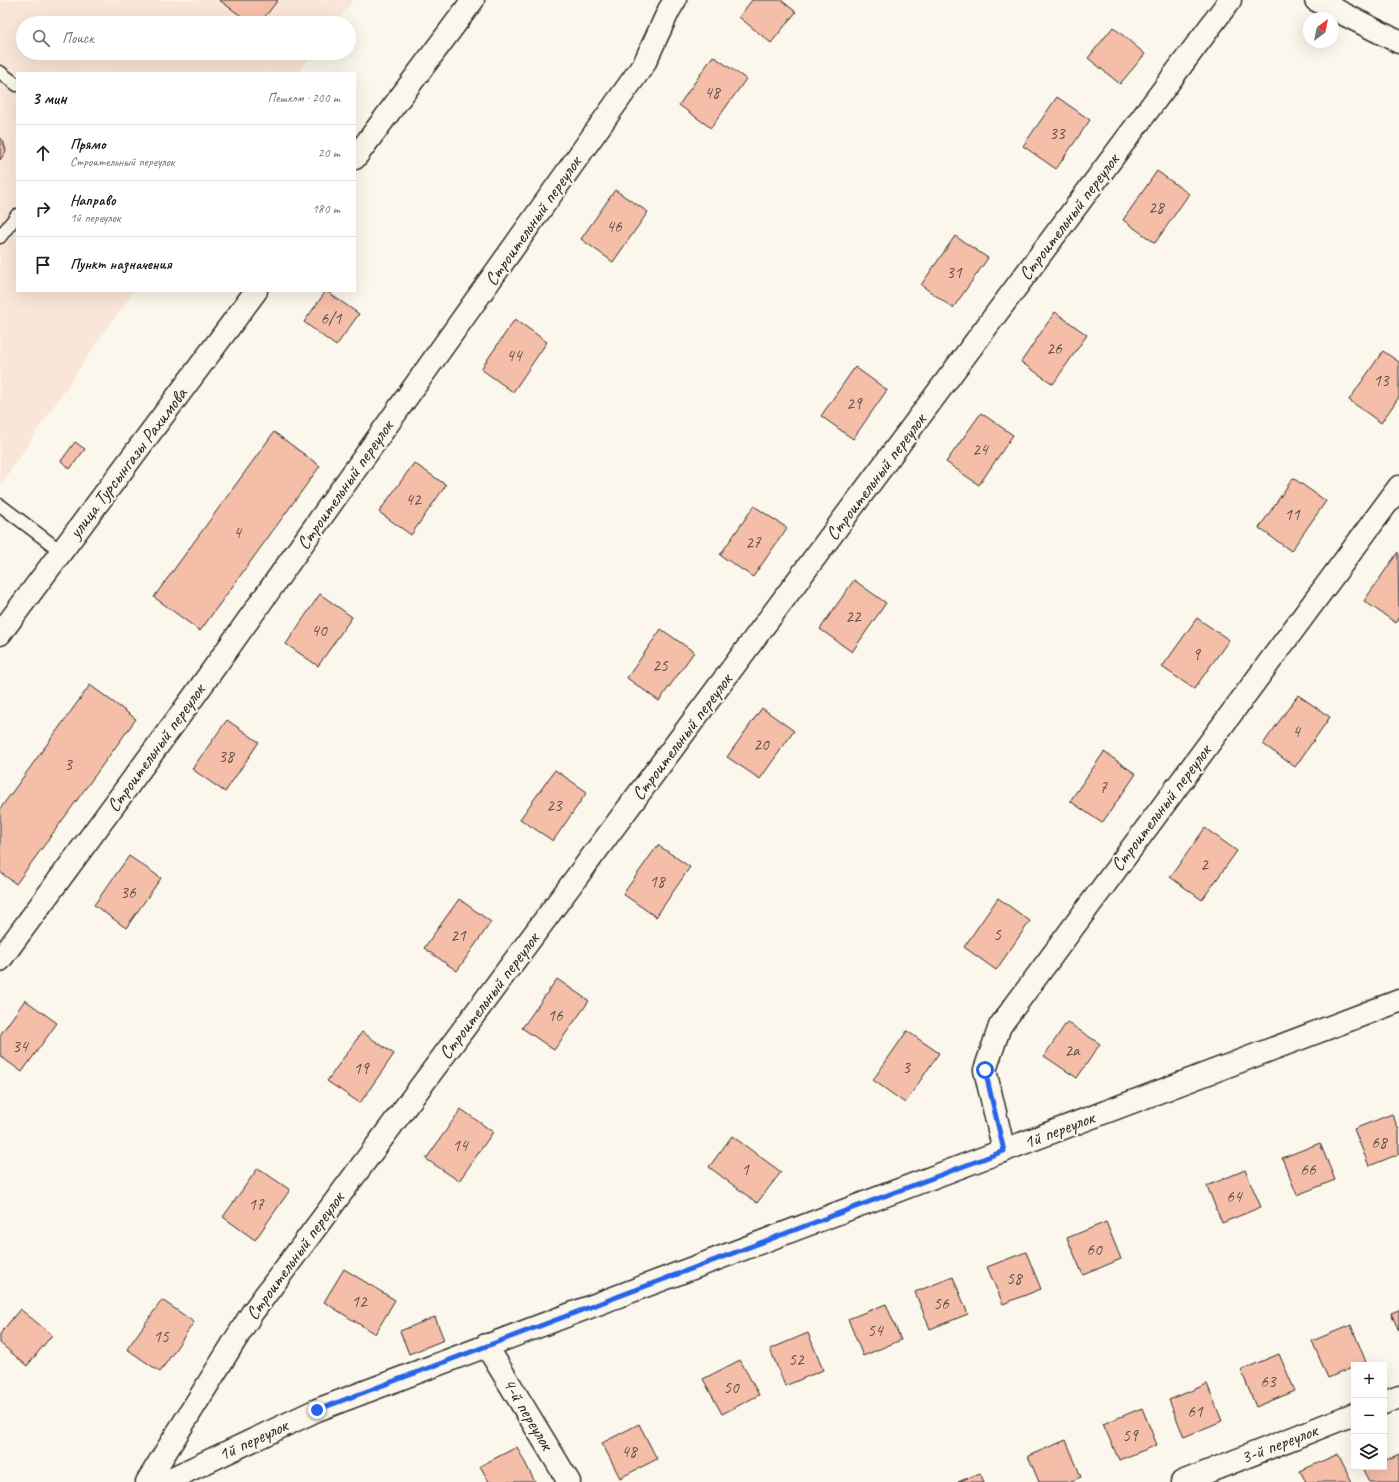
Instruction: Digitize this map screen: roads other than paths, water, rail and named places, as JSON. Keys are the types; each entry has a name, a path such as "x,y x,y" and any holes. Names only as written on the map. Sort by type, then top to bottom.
{"street":[{"path":"356,157 473,0"},
{"name":"Строительный переулок","path":"0,960 192,699 644,64 675,0"},
{"name":"Строительный переулок","path":"147,1482 252,1314 1230,0"},
{"path":"1316,0 1399,42"},
{"name":"улица Турсынгазы Рахимова","path":"0,634 62,552 250,293"},
{"name":"Строительный переулок","path":"1004,1151 985,1070 1000,1026 1399,487"},
{"name":"1й переулок","path":"164,1482 317,1410 1399,1001"},
{"name":"4-й переулок","path":"486,1345 569,1482"},
{"path":"1387,1401 1399,1397"},
{"name":"3-й переулок","path":"1182,1482 1351,1415"}],"lane":[{"path":"0,72 16,84"},
{"path":"0,238 16,215"},
{"path":"0,505 62,552"}]}
